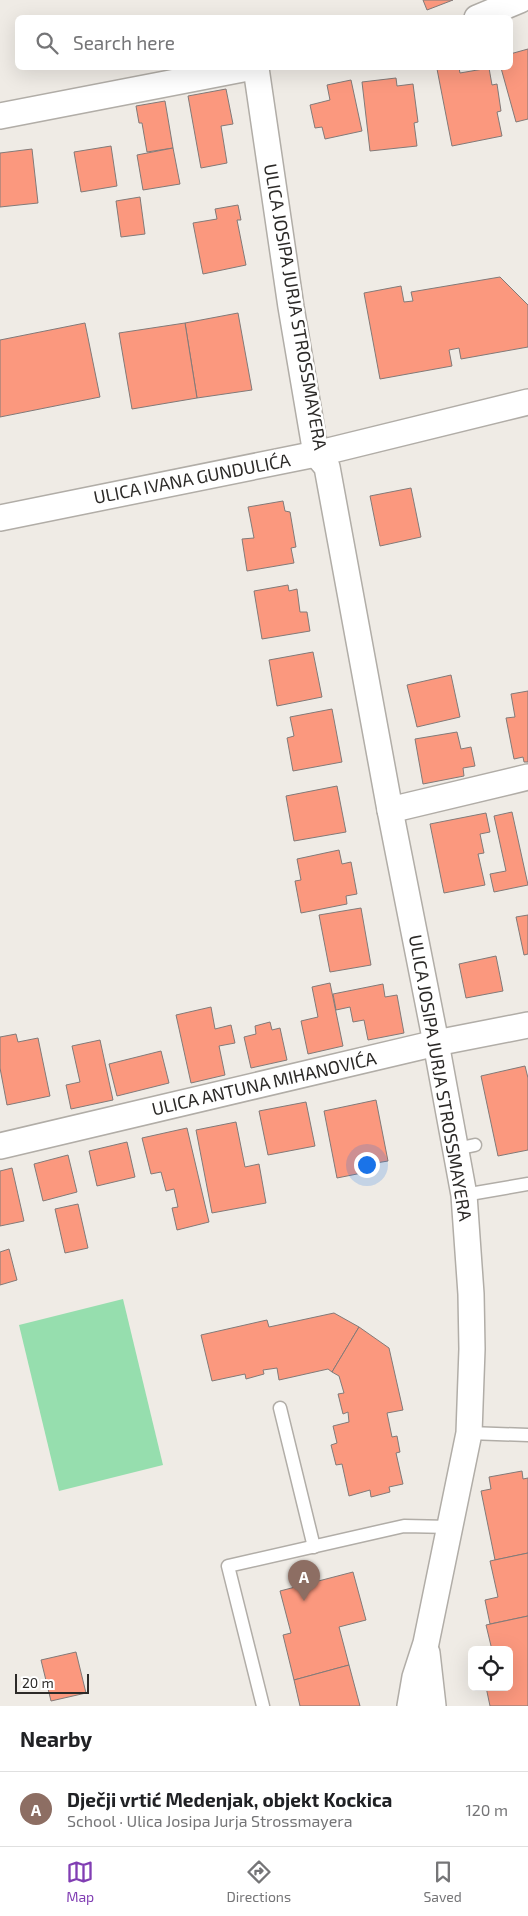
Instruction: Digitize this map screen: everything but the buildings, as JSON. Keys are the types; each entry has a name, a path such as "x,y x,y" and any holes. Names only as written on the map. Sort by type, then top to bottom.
{"street":[{"path":"484,15 520,0"},
{"path":"0,116 238,70"},
{"name":"ULICA JOSIPA JURJA STROSSMAYERA","path":"256,70 290,297 316,454 326,467 436,1043 465,1147 464,1195 472,1349 469,1432 451,1527 426,1643 415,1677 410,1706"},
{"name":"ULICA IVANA GUNDULIĆA","path":"0,518 316,454 528,402"},
{"path":"390,810 528,777"},
{"name":"ULICA ANTUNA MIHANOVIĆA","path":"0,1146 436,1043 528,1025"},
{"name":"ULICA JOSIPA JURJA STROSSMAYERA","path":"426,1643 433,1706"}],"lane":[{"path":"464,1195 528,1184"},
{"path":"280,1408 314,1547"},
{"path":"469,1432 528,1435"},
{"path":"262,1706 228,1566 404,1526 451,1527"}],"green space":[{"path":"123,1299 163,1465 59,1491 19,1325"}],"place":[{"name":"Dječji vrtić Medenjak, objekt Kockica","path":"304,1601"}]}
